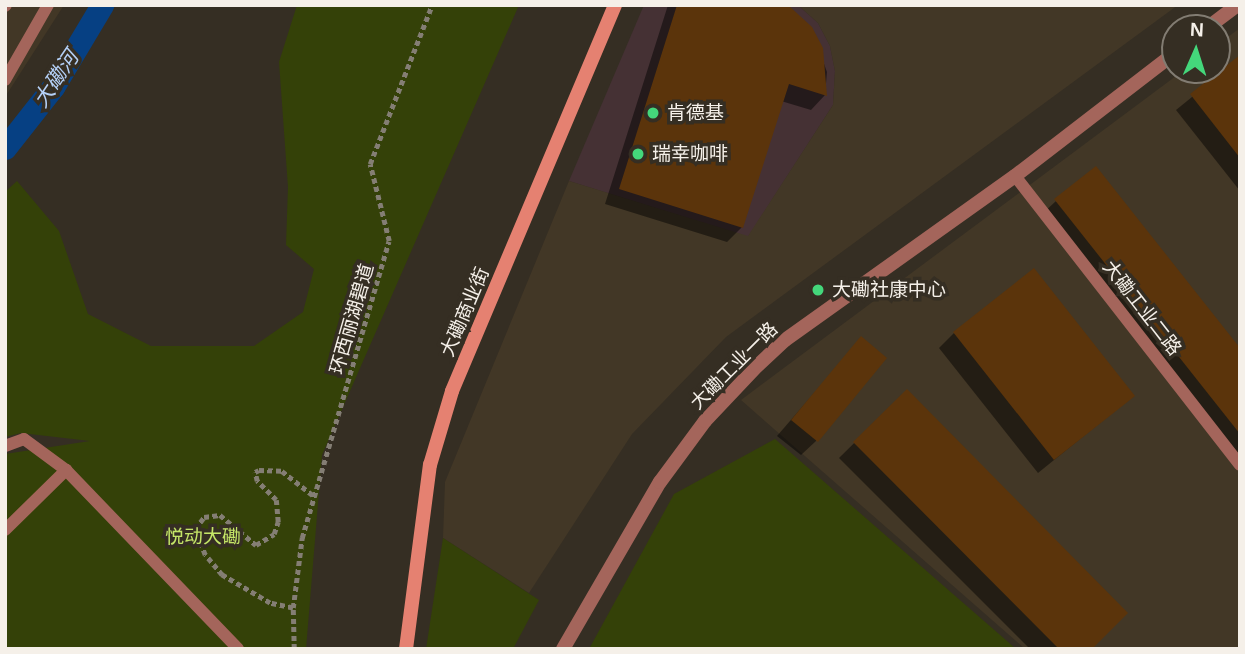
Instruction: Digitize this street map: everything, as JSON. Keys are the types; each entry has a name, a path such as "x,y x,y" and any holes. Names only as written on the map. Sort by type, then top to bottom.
{"street":[{"name":"大磡商业街","path":"406,649 430,465 452,391 615,5"},
{"name":"大磡工业一路","path":"563,649 660,482 730,393 785,340 1015,176 1161,64"}],"lane":[{"path":"5,80 48,5"},
{"name":"大磡工业二路","path":"1015,176 1240,465"},
{"path":"5,446 24,439 66,470 238,649"},
{"path":"5,530 66,470"}],"path":[{"name":"环西丽湖碧道","path":"294,649 293,608 302,538 390,241 370,164 432,5"},
{"path":"293,608 258,597 222,575 205,555 195,529 204,517 220,515 256,545 274,534 278,522 276,500 257,481 259,470 282,471 314,496"}],"shaded area":[{"path":"5,5 64,5 5,97"},
{"path":"644,5 798,5 818,23 830,46 835,71 833,105 748,237 569,181"},
{"path":"798,5 1178,5 1166,14 1161,14 1161,17 726,337 632,434 529,593 443,538 445,482 569,181 748,236 833,105 835,71 830,46 818,23"},
{"path":"1240,28 1240,649 1025,649 741,400 1165,84 1231,84 1231,35"}],"green space":[{"name":"悦动大磡","path":"297,5 519,5 322,455 306,649 5,649 5,454 90,441 21,433 5,437 5,192 17,181 59,231 88,314 151,346 254,346 303,312 314,269 286,245 288,187 279,62"},
{"path":"775,439 1015,648 589,649 674,494"},
{"path":"443,538 539,600 513,649 426,649"}],"building":[{"path":"677,5 788,5 812,27 823,48 827,96 789,84 743,228 619,189"},
{"path":"1240,55 1240,158 1190,94 1203,84 1231,84 1231,62"},
{"path":"1096,166 1240,348 1240,434 1054,199"},
{"path":"1034,268 1135,396 1054,460 953,332"},
{"path":"861,336 887,358 818,442 791,420"},
{"path":"907,389 1128,613 1092,649 1059,649 853,442"}],"waterway":[{"name":"大磡河","path":"5,148 53,87 102,5"}],"place":[{"name":"肯德基","path":"653,113"},
{"name":"瑞幸咖啡","path":"638,154"},
{"name":"大磡社康中心","path":"818,290"}]}
